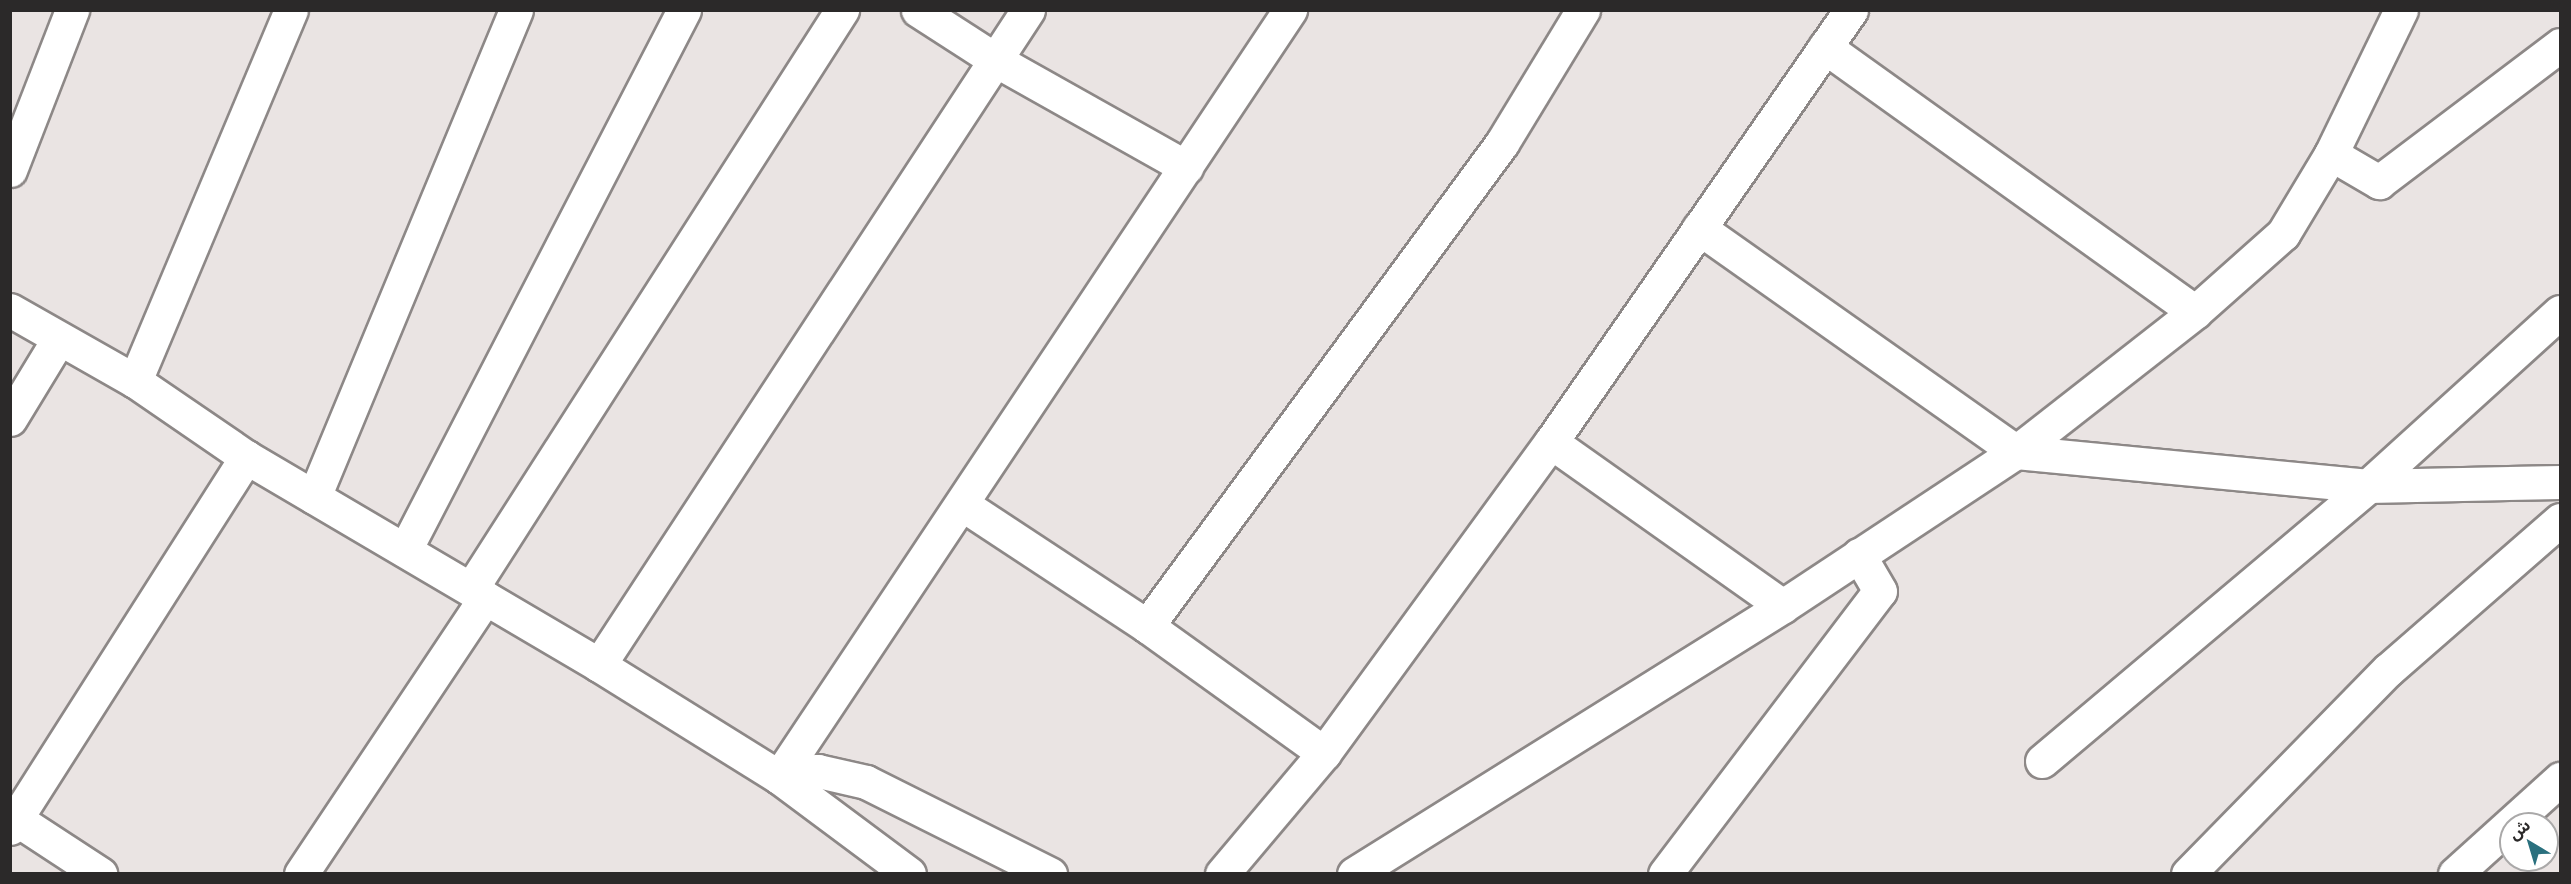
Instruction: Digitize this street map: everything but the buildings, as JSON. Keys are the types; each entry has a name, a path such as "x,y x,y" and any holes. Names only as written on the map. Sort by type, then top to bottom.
{"street":[{"path":"10,170 72,10"},
{"path":"135,381 291,10"},
{"path":"314,497 516,10"},
{"path":"405,550 684,10"},
{"path":"301,873 842,10"},
{"path":"918,10 997,61 1186,167"},
{"path":"599,665 997,61 1028,10"},
{"path":"778,777 1290,10"},
{"path":"1147,626 1502,143 1583,10"},
{"path":"1222,873 1324,753 1551,442 1851,10"},
{"path":"1354,873 1783,606 2016,452 2195,312 2283,234 2331,154 2401,10"},
{"path":"2331,154 2379,182 2560,45"},
{"path":"1825,47 2195,312"},
{"path":"1699,228 2016,452 2368,486 2560,482"},
{"path":"10,310 58,340 135,381 246,457 599,665 778,777 909,873"},
{"path":"2042,762 2368,486 2560,312"},
{"path":"10,419 58,340"},
{"path":"1551,442 1783,606"},
{"path":"100,873 12,821 246,457"},
{"path":"962,504 1147,626 1324,753"},
{"path":"2188,873 2388,670 2560,520"},
{"path":"1665,873 1880,591 1859,555"},
{"path":"778,777 818,771 866,782 1050,873"},
{"path":"2455,873 2560,779"}]}
